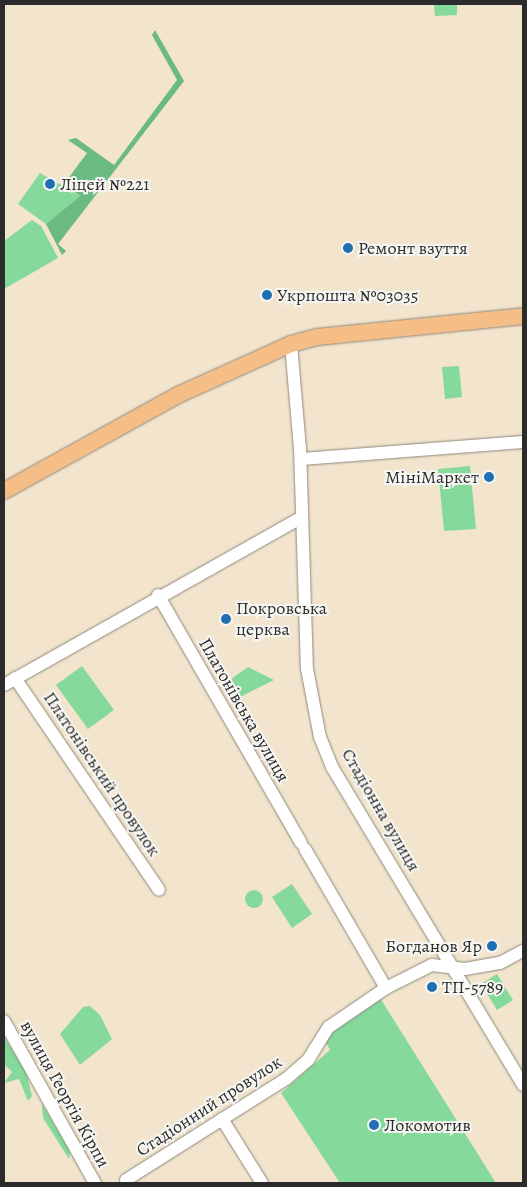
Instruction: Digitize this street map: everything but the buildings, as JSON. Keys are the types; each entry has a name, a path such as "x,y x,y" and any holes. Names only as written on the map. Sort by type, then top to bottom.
{"main road":[{"path":"4,491 178,395 291,344 318,337 523,316"}],"street":[{"name":"Стадіонна вулиця","path":"291,344 301,459 307,669 320,737 332,767 454,965 523,1085"},
{"path":"301,459 523,442"},
{"path":"4,685 158,595 302,516"},
{"name":"Платонівська вулиця","path":"158,595 386,988"},
{"name":"Платонівський провулок","path":"16,678 159,890"},
{"name":"Стадіонний провулок","path":"134,1182 222,1119 286,1079 308,1060 329,1027 386,988 432,965 454,965 465,969 500,963 523,951"},
{"name":"вулиця Георгія Кірпи","path":"4,1021 94,1182"},
{"path":"222,1119 262,1183"}],"green space":[{"path":"434,4 457,4 457,15 435,16"},
{"path":"155,30 184,81 58,244 66,251 62,255 46,224 80,196 64,184 87,153 68,140 76,138 114,165 177,80 152,35"},
{"path":"40,173 80,196 46,224 18,204"},
{"path":"32,220 41,226 58,258 4,289 4,241"},
{"path":"459,366 462,397 445,399 442,367"},
{"path":"470,466 476,529 444,531 438,469"},
{"path":"82,666 114,710 88,729 56,685"},
{"path":"248,667 274,680 236,699 227,682"},
{"path":"292,884 312,914 292,928 272,897"},
{"path":"254,890 260,893 263,899 260,905 254,908 248,905 245,899 248,893"},
{"path":"497,974 513,1000 497,1010 481,984"},
{"path":"380,998 496,1183 340,1183 281,1093 330,1050 324,1039 327,1034"},
{"path":"90,1006 100,1015 112,1039 80,1065 60,1034 83,1007"},
{"path":"4,1037 26,1071 32,1096 28,1101 19,1079 4,1083 12,1072 4,1064"},
{"path":"42,1104 70,1151 69,1159 43,1118"}],"place":[{"name":"Ліцей №221","path":"50,184"},
{"name":"Ремонт взуття","path":"348,248"},
{"name":"Укрпошта №03035","path":"267,295"},
{"name":"МініМаркет","path":"489,477"},
{"name":"Покровська церква","path":"226,619"},
{"name":"Богданов Яр","path":"492,946"},
{"name":"ТП-5789","path":"432,987"},
{"name":"Локомотив","path":"374,1125"}]}
